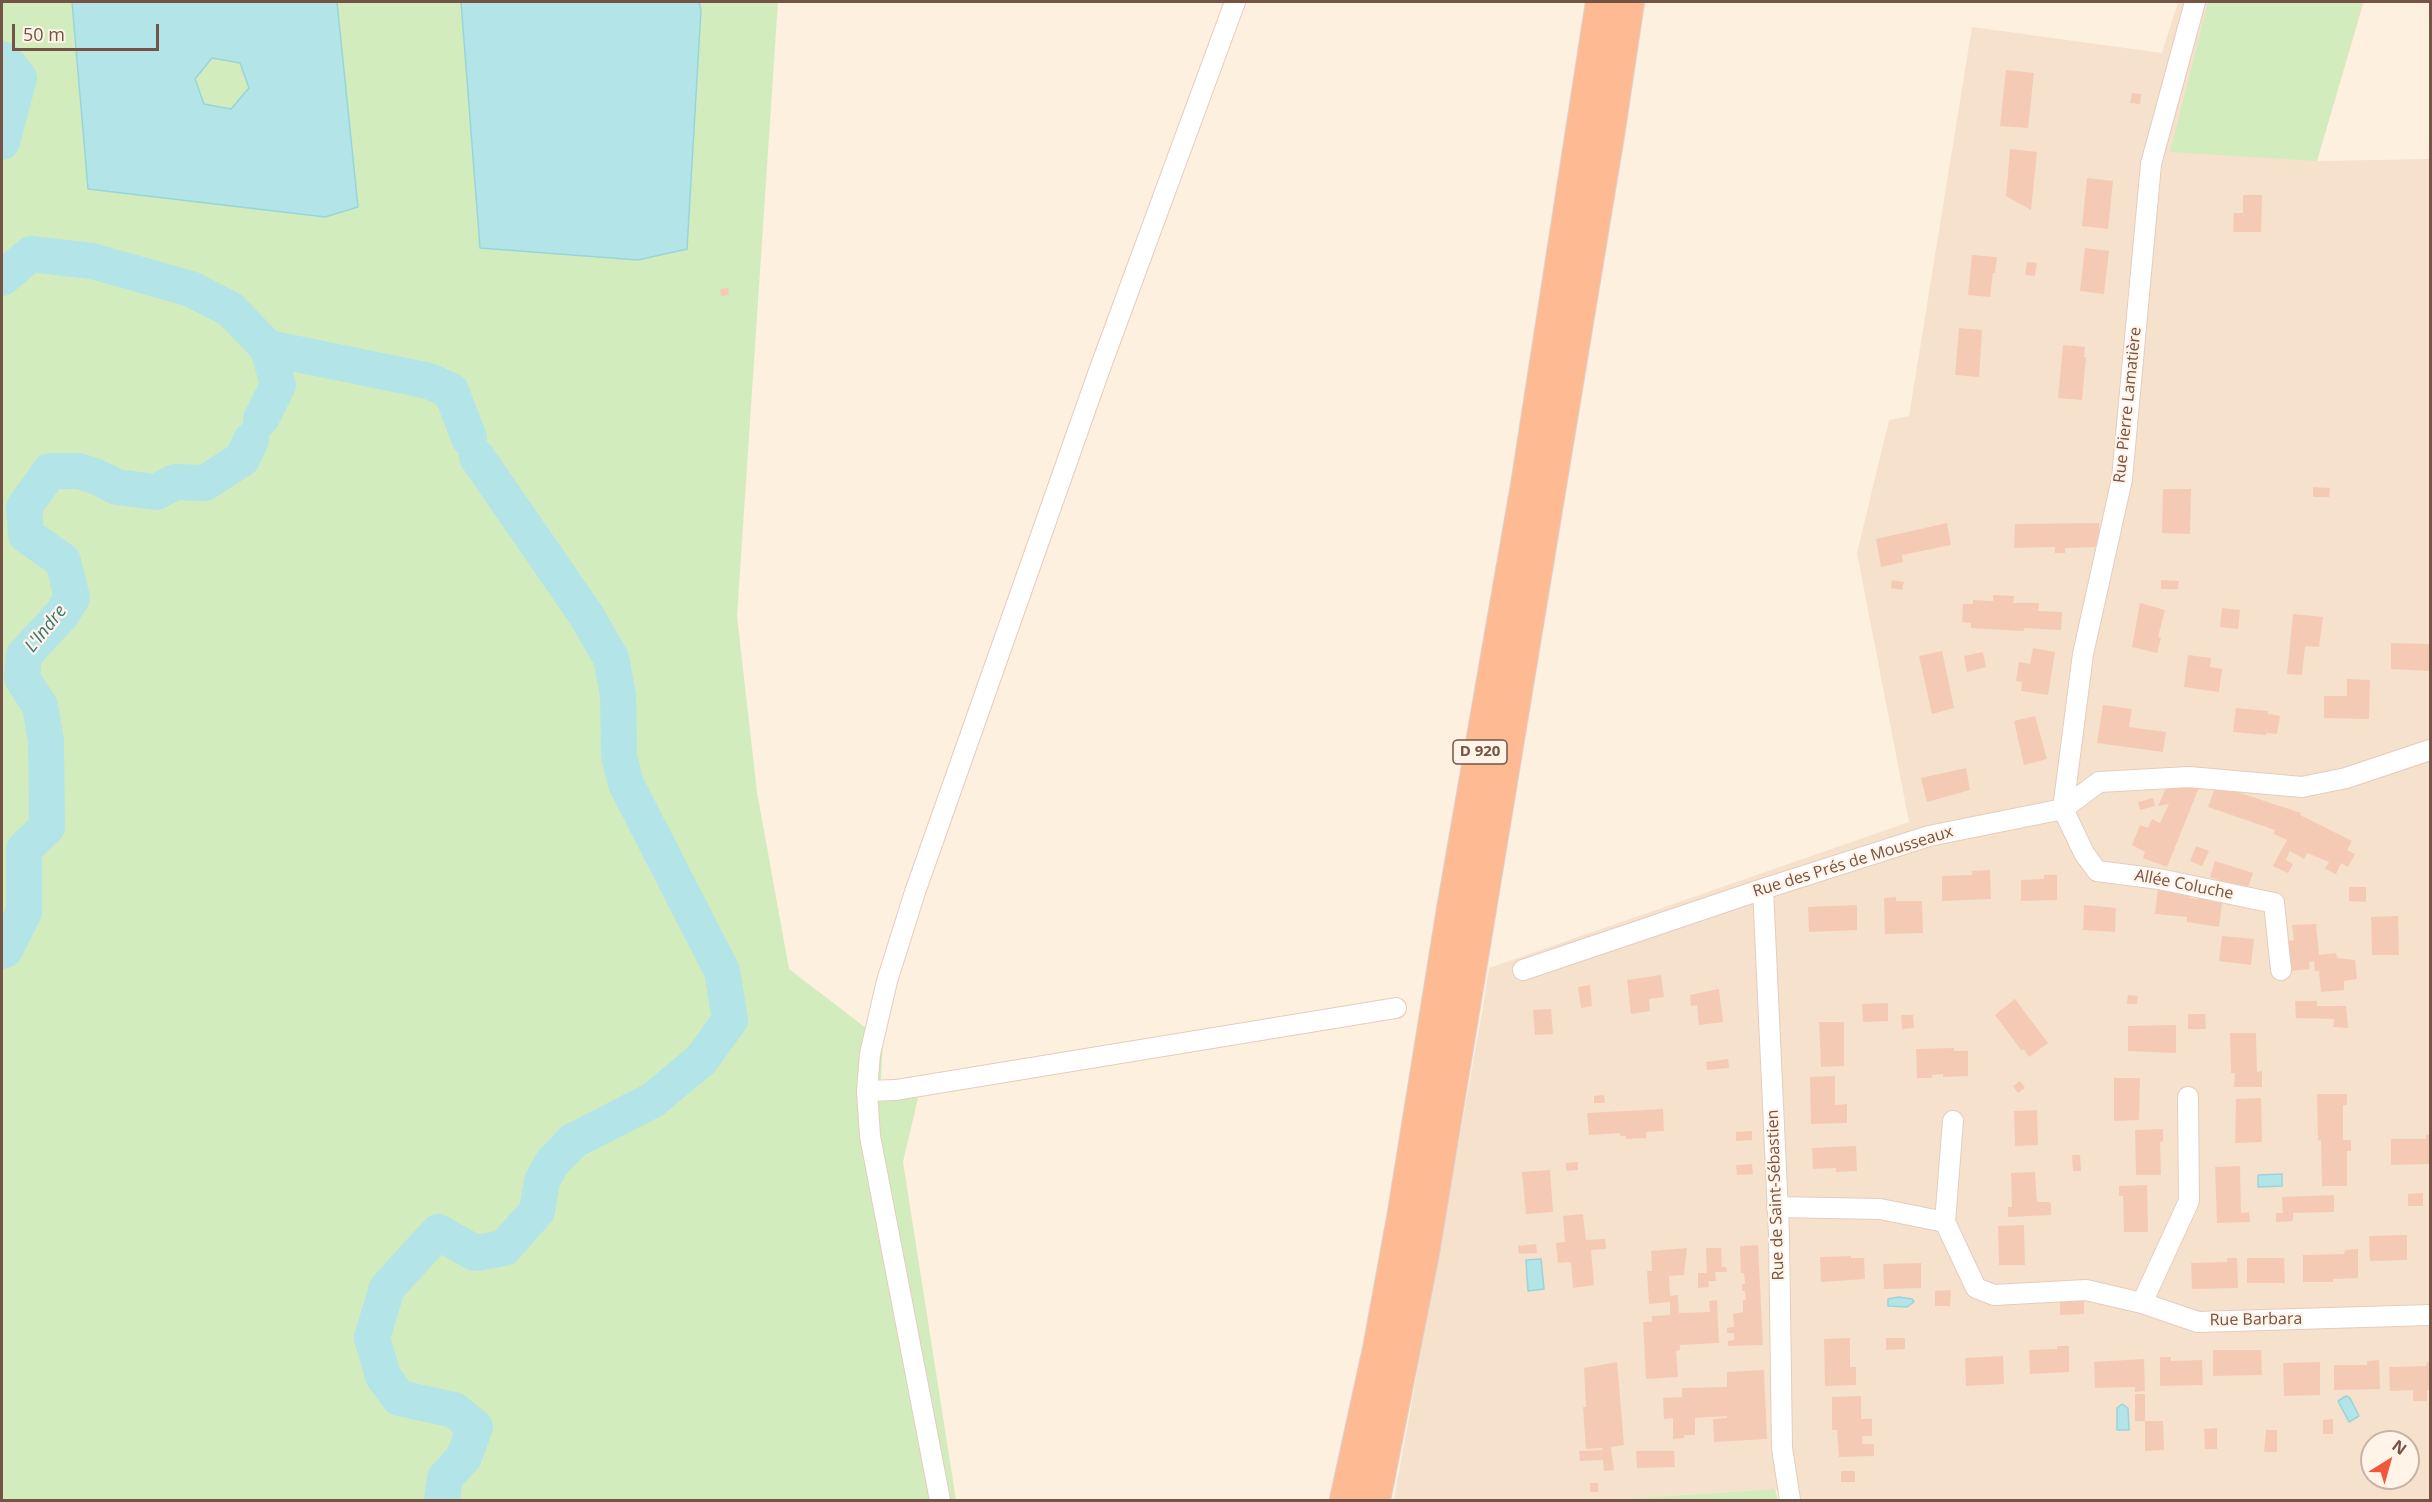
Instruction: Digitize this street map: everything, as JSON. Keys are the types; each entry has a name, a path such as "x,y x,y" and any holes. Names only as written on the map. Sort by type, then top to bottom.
{"highway":[{"name":"D 920","path":"1347,1500 1380,1349 1456,886 1527,485 1621,3"},
{"name":"D 920","path":"1374,1500 1423,1253 1609,129 1621,3"}],"street":[{"path":"940,1500 874,1161 867,1091 870,1054 887,981 915,891 1095,382 1235,2"},
{"name":"Rue Pierre Lamatière","path":"2063,809 2083,654 2122,479 2151,164 2195,2"},
{"name":"Rue des Prés de Mousseaux","path":"1523,970 1762,889 1929,836 2063,809 2099,782 2189,777 2302,787 2346,778 2430,750"},
{"name":"Allée Coluche","path":"2063,809 2084,853 2097,871 2159,879 2274,903 2281,970"},
{"name":"Rue de Saint-Sébastien","path":"1762,889 1777,1207 1782,1448 1790,1500"},
{"path":"867,1091 896,1090 1396,1008"},
{"path":"2142,1303 2189,1201 2188,1097"},
{"path":"1777,1207 1880,1209 1945,1222 1953,1120"},
{"name":"Rue Barbara","path":"1945,1222 1976,1288 1994,1295 2086,1290 2142,1303 2198,1322 2430,1315"}],"shaded area":[{"path":"2178,2 2364,2 2317,161 2430,159 2430,1500 1786,1500 1775,1489 1606,1500 1394,1500 1489,968 1909,822 1857,553 1889,420 1909,416 1972,27 2162,53"}],"green space":[{"path":"2,2 778,2 737,616 757,792 789,969 883,1041 880,1098 918,1098 903,1162 956,1500 2,1500"},
{"path":"2208,2 2363,2 2317,161 2170,152"},
{"path":"1775,1489 1778,1500 1606,1500"}],"water":[{"path":"72,2 337,2 358,207 325,217 88,189","holes":["212,58 240,63 249,88 231,109 204,104 195,79"]},
{"path":"461,2 699,2 701,10 687,249 638,260 480,248"},
{"path":"2282,1174 2282,1186 2258,1187 2258,1175"},
{"path":"1541,1259 1544,1289 1528,1291 1526,1260"},
{"path":"1899,1297 1912,1299 1914,1302 1907,1307 1888,1306 1888,1299"},
{"path":"2346,1396 2350,1398 2359,1416 2349,1422 2338,1401"},
{"path":"2122,1404 2128,1408 2129,1430 2117,1430 2117,1408"}],"building":[{"path":"2006,70 2034,73 2028,128 2000,126"},
{"path":"2132,93 2141,94 2140,104 2130,103"},
{"path":"2010,149 2037,152 2031,210 2006,196"},
{"path":"2087,178 2113,181 2108,229 2082,226"},
{"path":"2243,195 2262,195 2261,232 2233,232 2234,213 2243,213"},
{"path":"2085,248 2109,251 2104,294 2080,291"},
{"path":"1972,255 1997,257 1990,297 1968,295"},
{"path":"2027,262 2037,263 2035,276 2025,275"},
{"path":"728,288 729,295 721,296 720,289"},
{"path":"1959,328 1982,330 1979,377 1955,375"},
{"path":"2063,345 2085,347 2082,400 2058,398"},
{"path":"2313,487 2330,488 2329,497 2313,497"},
{"path":"2163,489 2191,489 2190,534 2162,533"},
{"path":"1947,523 1951,545 1902,555 1903,562 1881,567 1876,539"},
{"path":"2099,523 2099,547 2065,548 2065,553 2055,553 2055,547 2014,548 2015,524"},
{"path":"1892,580 1904,582 1902,590 1891,588"},
{"path":"2161,580 2179,581 2178,589 2161,589"},
{"path":"1993,595 2014,596 2013,603 2039,603 2038,611 2062,612 2061,630 2024,628 2024,631 1971,628 1971,623 1962,622 1963,604 1973,604 1973,600 1993,601"},
{"path":"2140,603 2165,610 2158,637 2161,638 2157,653 2132,647"},
{"path":"2222,608 2240,610 2238,629 2220,627"},
{"path":"2293,614 2323,617 2319,647 2305,646 2302,675 2287,674"},
{"path":"2391,643 2430,644 2429,671 2391,669"},
{"path":"2033,648 2055,652 2048,695 2021,691 2022,682 2016,681 2019,662 2030,664"},
{"path":"1942,651 1954,708 1932,714 1919,656"},
{"path":"1983,652 1986,667 1967,672 1964,656"},
{"path":"2188,655 2211,658 2210,667 2222,669 2219,692 2184,687"},
{"path":"2347,679 2370,680 2369,719 2324,718 2324,696 2347,696"},
{"path":"2103,705 2132,709 2129,727 2166,732 2163,752 2097,743"},
{"path":"2236,708 2268,711 2268,714 2280,716 2277,734 2233,732"},
{"path":"2035,716 2047,759 2024,765 2014,721"},
{"path":"1966,768 1970,790 1927,802 1921,778"},
{"path":"2200,785 2167,867 2143,858 2145,852 2132,845 2140,825 2148,828 2152,819 2160,823 2169,804 2158,806 2167,786"},
{"path":"2216,785 2301,813 2300,815 2352,841 2347,850 2355,854 2348,867 2341,863 2336,874 2325,869 2329,862 2307,853 2304,859 2290,851 2286,860 2293,864 2288,873 2273,866 2287,840 2274,834 2275,830 2208,807"},
{"path":"2153,798 2155,806 2140,810 2138,802"},
{"path":"2196,846 2209,851 2202,866 2190,861"},
{"path":"2215,861 2253,873 2247,890 2210,877"},
{"path":"1990,870 1991,899 1942,901 1942,876 1972,875 1972,871"},
{"path":"2044,875 2057,875 2057,900 2021,901 2021,880 2044,879"},
{"path":"2349,887 2366,887 2366,902 2349,901"},
{"path":"2158,889 2191,893 2190,898 2198,899 2199,894 2210,896 2209,901 2222,903 2219,927 2187,922 2187,917 2155,914"},
{"path":"1896,897 1896,901 1922,901 1923,933 1885,934 1884,898"},
{"path":"1857,905 1857,930 1809,932 1808,907"},
{"path":"2084,905 2116,908 2115,932 2083,930"},
{"path":"2398,916 2399,955 2372,955 2371,917"},
{"path":"2316,924 2319,955 2336,953 2337,958 2355,960 2357,979 2344,981 2344,990 2321,992 2319,971 2315,971 2314,961 2309,962 2310,969 2290,971 2288,941 2294,940 2292,925"},
{"path":"2222,936 2254,939 2251,965 2219,961"},
{"path":"1661,975 1664,997 1649,999 1650,1011 1631,1014 1627,980"},
{"path":"1590,985 1592,1006 1581,1008 1578,987"},
{"path":"1719,989 1723,1022 1699,1025 1697,1005 1691,1006 1690,995"},
{"path":"2128,995 2138,996 2137,1004 2127,1004"},
{"path":"2015,999 2048,1043 2029,1057 1995,1015"},
{"path":"2295,1001 2317,1001 2317,1006 2346,1006 2348,1028 2333,1027 2334,1019 2296,1018"},
{"path":"1888,1003 1888,1021 1863,1022 1862,1004"},
{"path":"1551,1009 1553,1034 1535,1035 1533,1010"},
{"path":"2188,1014 2205,1014 2206,1029 2188,1029"},
{"path":"1901,1015 1913,1015 1914,1028 1902,1029"},
{"path":"1819,1022 1844,1022 1844,1066 1821,1067"},
{"path":"2176,1025 2176,1053 2128,1051 2128,1026"},
{"path":"2230,1033 2256,1033 2257,1072 2262,1071 2262,1087 2234,1087 2235,1073 2231,1073"},
{"path":"1954,1048 1954,1051 1968,1051 1968,1076 1943,1077 1943,1074 1932,1075 1932,1078 1917,1078 1916,1049"},
{"path":"1728,1059 1729,1068 1707,1070 1706,1062"},
{"path":"1835,1076 1835,1105 1847,1104 1847,1123 1811,1124 1810,1077"},
{"path":"2114,1078 2140,1078 2139,1120 2114,1121"},
{"path":"2020,1081 2025,1088 2018,1093 2013,1086"},
{"path":"2317,1094 2347,1094 2347,1105 2343,1105 2343,1140 2351,1140 2351,1151 2347,1151 2347,1186 2322,1186"},
{"path":"1604,1095 1605,1103 1594,1103 1594,1096"},
{"path":"2261,1098 2262,1142 2235,1143 2236,1099"},
{"path":"1663,1109 1664,1131 1646,1132 1646,1138 1626,1139 1626,1136 1620,1136 1620,1133 1589,1135 1587,1113"},
{"path":"2037,1110 2038,1145 2015,1146 2014,1111"},
{"path":"2163,1129 2163,1141 2160,1142 2161,1175 2136,1175 2135,1130"},
{"path":"1752,1131 1752,1140 1736,1141 1736,1132"},
{"path":"2430,1134 2430,1164 2391,1165 2391,1139 2426,1139 2426,1135"},
{"path":"1856,1146 1857,1171 1836,1172 1836,1168 1813,1169 1812,1148"},
{"path":"2072,1155 2080,1155 2081,1171 2073,1171"},
{"path":"1578,1162 1578,1170 1566,1171 1566,1163"},
{"path":"1752,1164 1753,1174 1737,1175 1736,1165"},
{"path":"2240,1166 2241,1213 2249,1212 2250,1222 2217,1223 2215,1167"},
{"path":"1550,1170 1553,1212 1526,1214 1522,1172"},
{"path":"2035,1172 2037,1202 2049,1202 2051,1215 2008,1217 2008,1207 2012,1207 2011,1173"},
{"path":"2147,1185 2148,1232 2124,1232 2123,1196 2119,1196 2119,1186"},
{"path":"2423,1193 2423,1206 2408,1206 2408,1194"},
{"path":"2334,1195 2334,1212 2293,1213 2293,1221 2276,1222 2276,1213 2283,1213 2282,1197"},
{"path":"1583,1214 1586,1240 1605,1239 1606,1249 1591,1250 1594,1285 1573,1288 1571,1262 1558,1263 1556,1243 1565,1242 1563,1216"},
{"path":"2024,1225 2025,1265 1999,1265 1998,1226"},
{"path":"2407,1235 2407,1260 2370,1261 2369,1236"},
{"path":"1536,1244 1537,1253 1519,1254 1518,1246"},
{"path":"1758,1245 1763,1345 1728,1346 1728,1341 1734,1340 1734,1333 1727,1333 1727,1328 1734,1327 1733,1314 1743,1312 1743,1300 1746,1300 1745,1291 1742,1291 1742,1284 1745,1284 1744,1273 1741,1273 1740,1246"},
{"path":"1687,1248 1684,1275 1669,1276 1670,1296 1678,1295 1679,1313 1710,1312 1709,1301 1717,1300 1719,1343 1680,1345 1680,1350 1676,1351 1678,1377 1646,1379 1643,1322 1652,1322 1652,1316 1670,1315 1670,1302 1649,1304 1647,1271 1652,1271 1651,1251"},
{"path":"1706,1248 1721,1248 1722,1267 1726,1267 1727,1272 1715,1272 1716,1281 1708,1281 1709,1287 1698,1288 1698,1273 1707,1273"},
{"path":"2358,1249 2358,1278 2333,1279 2333,1282 2303,1282 2303,1255 2344,1254 2345,1250"},
{"path":"1851,1256 1851,1258 1864,1258 1865,1279 1821,1282 1820,1257"},
{"path":"2227,1258 2237,1258 2238,1288 2192,1289 2191,1263 2227,1262"},
{"path":"2247,1258 2284,1258 2285,1283 2247,1283"},
{"path":"1921,1263 1921,1288 1884,1289 1883,1264"},
{"path":"1951,1290 1950,1306 1935,1306 1935,1291"},
{"path":"2084,1299 2084,1314 2060,1315 2060,1300"},
{"path":"1850,1338 1850,1367 1856,1367 1856,1385 1825,1386 1824,1339"},
{"path":"1886,1338 1905,1338 1905,1349 1886,1350"},
{"path":"2057,1346 2069,1346 2069,1372 2030,1374 2029,1350 2057,1349"},
{"path":"2213,1350 2261,1350 2262,1375 2213,1376"},
{"path":"2003,1356 2004,1384 1966,1386 1965,1358"},
{"path":"2160,1357 2171,1357 2171,1361 2202,1360 2203,1385 2160,1386"},
{"path":"2144,1359 2145,1391 2135,1392 2135,1387 2095,1388 2094,1362"},
{"path":"2379,1360 2380,1389 2334,1390 2334,1365 2367,1365 2367,1361"},
{"path":"1617,1362 1624,1445 1611,1447 1614,1470 1604,1471 1603,1460 1580,1461 1579,1451 1603,1450 1602,1448 1586,1449 1583,1407 1586,1407 1584,1368"},
{"path":"2320,1362 2320,1395 2284,1396 2283,1363"},
{"path":"2427,1362 2430,1362 2430,1390 2427,1390 2427,1401 2413,1401 2413,1390 2390,1391 2389,1367 2426,1366"},
{"path":"1764,1370 1767,1439 1714,1442 1713,1419 1727,1418 1727,1416 1695,1418 1695,1435 1684,1435 1684,1438 1673,1439 1673,1418 1664,1419 1663,1398 1682,1397 1682,1388 1727,1387 1727,1372"},
{"path":"2135,1394 2145,1394 2145,1421 2135,1421"},
{"path":"1861,1396 1861,1419 1872,1419 1872,1436 1862,1436 1862,1444 1874,1444 1874,1456 1839,1457 1837,1430 1832,1430 1832,1397"},
{"path":"2333,1419 2333,1434 2323,1434 2323,1420"},
{"path":"2145,1421 2163,1421 2164,1450 2145,1451"},
{"path":"2217,1428 2217,1449 2205,1449 2204,1429"},
{"path":"2266,1430 2277,1430 2277,1452 2264,1452"},
{"path":"1636,1451 1674,1451 1675,1467 1637,1468"},
{"path":"1841,1471 1855,1471 1855,1482 1841,1482"},
{"path":"1590,1483 1598,1483 1598,1492 1590,1492"}],"waterway":[{"name":"L'Indre","path":"2,59 19,78 2,142"},
{"name":"L'Indre","path":"2,278 31,254 92,261 191,289 230,309 268,348 278,385 261,419"},
{"path":"268,348 429,381 451,391 469,438"},
{"name":"L'Indre","path":"2,951 5,950 24,912 24,849 47,827 46,741 40,706 22,678 24,655 62,614 72,598 63,561 26,535 24,507 50,471 79,471 117,487 156,492 175,482 205,483 242,459 251,440"},
{"path":"442,1500 445,1478 464,1457 475,1427 454,1410 399,1398 383,1376 372,1338 387,1288 438,1232 475,1253 504,1248 537,1211 542,1181 552,1163 573,1141 653,1100 701,1060 730,1020 722,971 626,784 619,756 618,695 611,658 586,615 477,457"}]}
